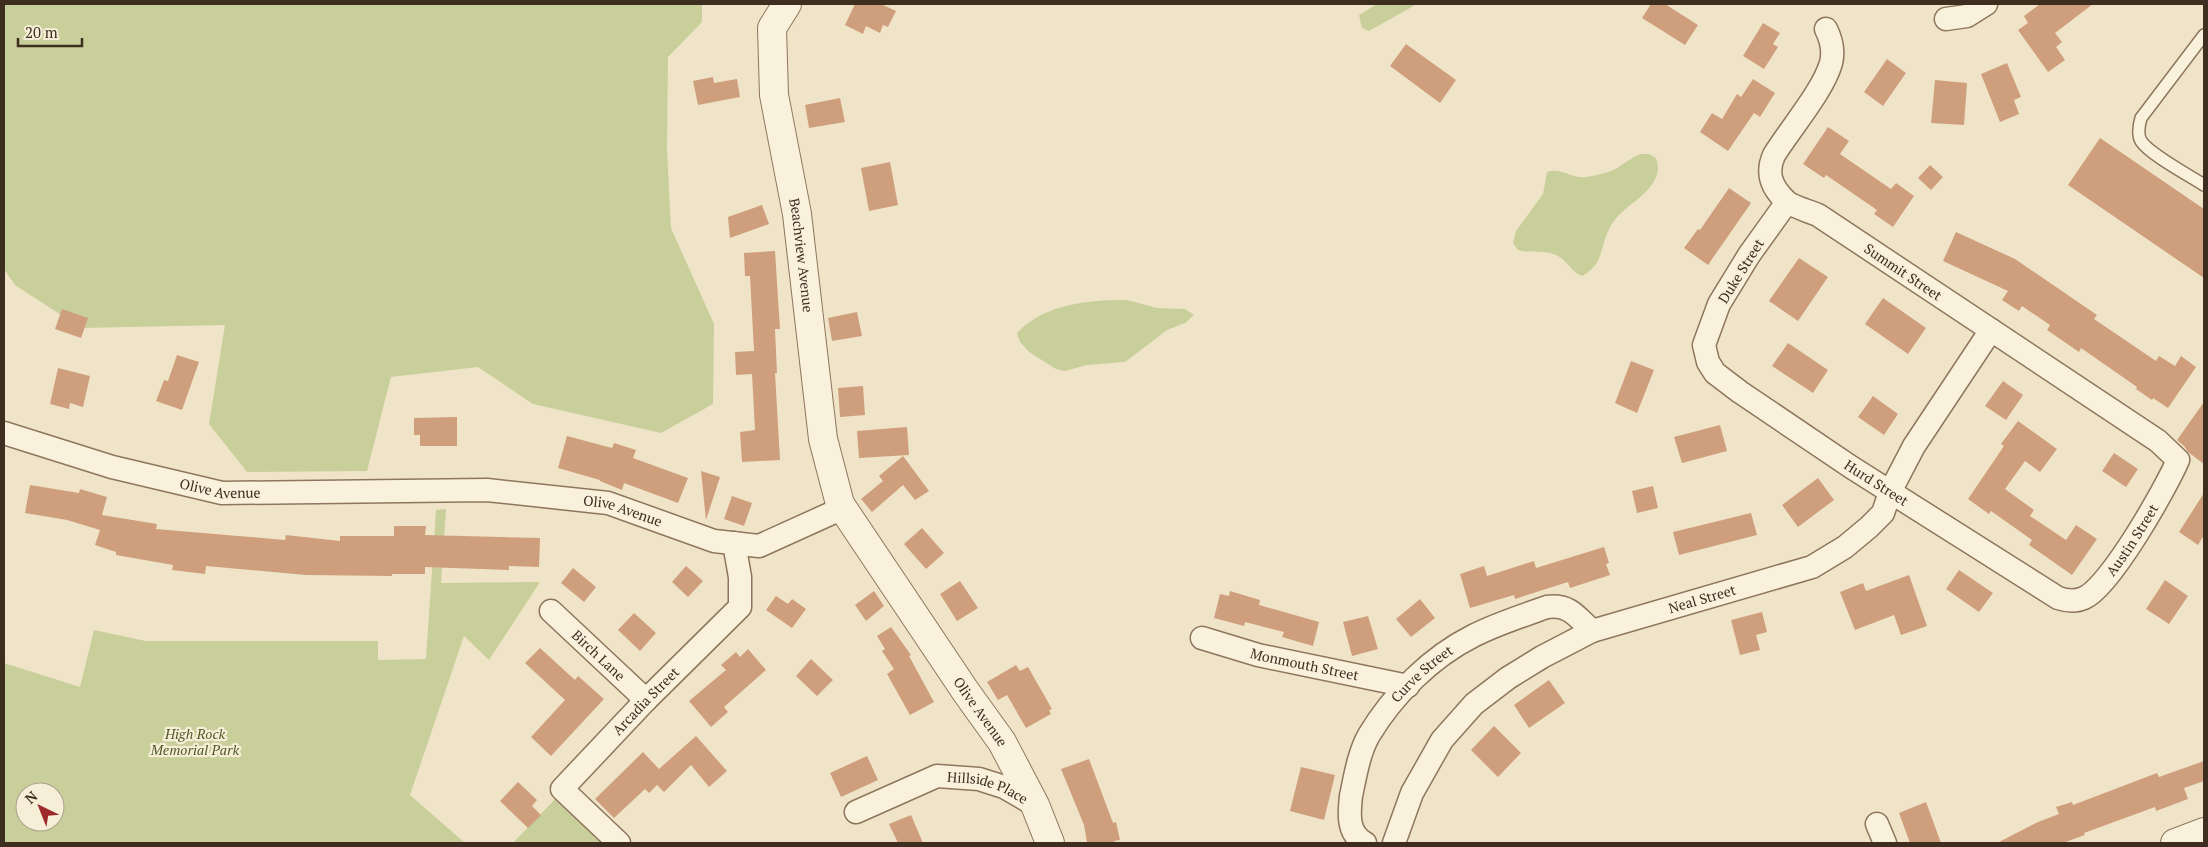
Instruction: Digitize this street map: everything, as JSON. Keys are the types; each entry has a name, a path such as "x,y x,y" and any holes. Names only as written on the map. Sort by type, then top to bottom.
{"street":[{"name":"Beachview Avenue","path":"787,4 772,28 774,96 797,214 823,439 840,504 843,508"},
{"path":"1946,19 1967,16 1986,4"},
{"path":"1787,202 1769,176 1769,167 1774,155 1818,90 1831,62 1832,42 1826,29"},
{"name":"Summit Street","path":"1787,202 1818,215 2158,441 2178,460"},
{"name":"Duke Street","path":"1704,345 1719,304 1749,255 1787,202"},
{"name":"Neal Street","path":"1394,843 1412,793 1442,740 1474,704 1542,657 1592,631 1812,567 1845,547 1869,527 1883,513 1890,492 1914,446 1991,330"},
{"name":"Hurd Street","path":"1704,345 1708,362 1715,373 1740,392 1890,492 2058,598 2069,602"},
{"name":"Olive Avenue","path":"4,432 112,467 222,493 487,490 608,504 714,541 759,546 843,508 966,692 1002,742 1035,805 1050,843"},
{"name":"Austin Street","path":"2069,602 2085,598 2103,581 2138,533 2178,460"},
{"name":"Arcadia Street","path":"618,842 562,789 646,700 740,607 740,577 734,543"},
{"name":"Curve Street","path":"1365,843 1351,829 1349,812 1359,762 1368,735 1422,671 1448,651 1473,636 1547,607 1557,606 1569,609 1592,631"},
{"name":"Birch Lane","path":"551,611 646,700"},
{"name":"Monmouth Street","path":"1202,638 1277,659 1408,686"},
{"name":"Hillside Place","path":"856,812 937,776 979,779 1004,787 1035,805"},
{"path":"2175,843 2204,832"}],"lane":[{"path":"2204,35 2141,118 2138,129 2141,141 2151,151 2204,185"}],"green space":[{"path":"4,4 702,4 702,22 668,57 667,150 671,228 714,324 713,404 661,433 533,404 478,367 391,377 367,471 247,472 209,424 225,325 81,328 15,285 4,269"},
{"path":"1377,4 1417,4 1369,31 1362,28 1359,15"},
{"path":"1641,154 1649,154 1656,158 1658,172 1656,177 1647,190 1622,212 1612,224 1599,259 1590,271 1582,276 1575,272 1561,258 1553,254 1518,250 1513,243 1516,231 1543,194 1547,172 1557,171 1586,177 1612,170"},
{"path":"1127,300 1157,308 1185,309 1194,315 1185,323 1167,330 1125,362 1087,365 1065,371 1056,369 1029,352 1020,342 1017,333 1028,323 1053,310 1082,303"},
{"name":"High Rock Memorial Park","path":"446,509 441,583 540,582 489,660 464,636 410,795 465,843 4,843 4,663 80,687 94,630 146,641 378,641 378,660 426,659 436,510"},
{"path":"558,796 606,843 513,843"}],"building":[{"path":"855,4 881,4 896,11 888,27 883,25 880,33 866,26 863,34 845,25"},
{"path":"1651,4 1665,4 1698,25 1685,45 1642,18"},
{"path":"2040,4 2093,4 2055,33 2062,42 2056,47 2065,60 2048,72 2018,30 2028,23 2024,16"},
{"path":"1763,23 1780,33 1773,44 1778,47 1764,69 1743,56"},
{"path":"1406,44 1456,80 1440,103 1390,66"},
{"path":"1887,59 1906,73 1883,106 1864,92"},
{"path":"2007,63 2021,97 2014,100 2019,114 2000,122 1981,74"},
{"path":"713,77 714,83 737,79 740,97 698,105 693,81"},
{"path":"1753,79 1775,93 1760,117 1754,113 1728,151 1700,132 1712,113 1722,119 1737,94 1741,97"},
{"path":"1935,80 1967,83 1964,125 1931,123"},
{"path":"840,98 845,122 809,128 805,105"},
{"path":"1828,127 1849,141 1840,154 1891,189 1896,183 1914,196 1893,227 1874,214 1877,210 1826,175 1824,178 1803,164"},
{"path":"2100,138 2204,209 2204,278 2068,185"},
{"path":"890,162 898,205 869,211 861,168"},
{"path":"1930,165 1943,177 1931,190 1918,178"},
{"path":"1729,188 1751,203 1708,265 1684,248 1698,229 1700,230"},
{"path":"762,205 769,224 730,238 728,217"},
{"path":"1956,232 2015,259 2097,315 2094,319 2156,361 2159,356 2175,366 2181,356 2196,367 2168,408 2136,389 2137,387 2081,348 2079,352 2047,330 2050,325 2022,306 2019,311 2002,300 2008,291 1943,261"},
{"path":"775,251 780,329 775,329 777,373 775,373 780,460 742,462 740,432 755,430 752,374 736,375 735,352 754,351 750,276 745,276 744,253"},
{"path":"1799,258 1828,277 1798,321 1769,301"},
{"path":"1883,298 1926,328 1908,354 1865,324"},
{"path":"62,309 88,318 81,338 55,329"},
{"path":"857,312 862,336 832,341 828,318"},
{"path":"1788,343 1828,370 1813,393 1772,366"},
{"path":"177,355 199,362 182,410 156,401 164,380 168,381"},
{"path":"1631,361 1654,370 1637,413 1615,403"},
{"path":"58,368 90,376 83,407 70,403 69,409 50,404"},
{"path":"2003,381 2023,395 2006,420 1985,406"},
{"path":"863,386 865,415 840,417 838,388"},
{"path":"1873,396 1898,414 1884,435 1858,417"},
{"path":"2204,402 2204,464 2188,452 2177,440"},
{"path":"457,417 457,446 420,446 420,435 414,435 414,418"},
{"path":"2018,421 2057,449 2040,472 2025,461 2005,489 2034,510 2030,516 2066,540 2076,525 2097,539 2072,575 2029,545 2032,540 1991,511 1989,514 1968,499 2004,446 2001,444"},
{"path":"1720,425 1727,451 1682,463 1674,437"},
{"path":"907,427 909,455 859,458 857,431"},
{"path":"567,436 612,448 614,443 636,450 633,458 688,478 678,503 624,483 622,490 600,480 558,468"},
{"path":"2114,453 2138,469 2126,487 2102,471"},
{"path":"903,456 929,491 915,500 903,485 872,512 861,499 883,481 879,476"},
{"path":"701,471 720,477 706,520"},
{"path":"1818,478 1834,500 1798,527 1782,505"},
{"path":"30,485 79,493 80,489 107,497 102,515 157,524 156,529 285,540 286,535 340,541 340,536 394,536 394,526 426,526 425,535 540,538 539,567 509,566 509,570 425,567 425,574 392,574 392,576 306,575 206,566 205,574 172,570 173,565 116,555 116,552 95,545 100,530 67,520 25,513"},
{"path":"1653,486 1658,508 1637,513 1632,491"},
{"path":"2204,493 2204,535 2198,545 2179,532"},
{"path":"732,496 752,503 744,526 724,519"},
{"path":"1751,513 1757,535 1679,555 1673,532"},
{"path":"922,528 944,553 926,569 904,544"},
{"path":"1604,547 1609,563 1606,564 1610,575 1570,588 1568,582 1515,599 1514,595 1470,608 1460,574 1484,566 1487,576 1534,561 1536,568"},
{"path":"686,566 703,581 688,597 672,582"},
{"path":"573,568 596,587 584,602 561,583"},
{"path":"1959,570 1993,593 1979,612 1946,589"},
{"path":"1909,575 1927,626 1901,635 1894,615 1855,630 1840,592 1863,583 1866,591"},
{"path":"2165,580 2188,596 2169,624 2146,609"},
{"path":"960,581 978,608 957,621 940,594"},
{"path":"874,591 884,606 866,621 855,605"},
{"path":"1230,591 1260,600 1259,605 1319,622 1313,646 1282,637 1284,632 1245,622 1244,626 1214,618 1220,594 1229,596"},
{"path":"776,596 788,604 792,599 806,609 792,628 766,610"},
{"path":"1420,599 1435,618 1411,637 1396,619"},
{"path":"1762,612 1767,632 1756,635 1760,650 1740,655 1731,620"},
{"path":"634,613 656,633 640,651 618,630"},
{"path":"1368,616 1378,649 1352,656 1343,622"},
{"path":"891,627 911,655 909,656 934,702 910,715 887,674 894,669 882,651 885,649 877,636"},
{"path":"540,648 575,680 578,676 604,699 551,756 531,737 565,700 525,663"},
{"path":"748,649 766,670 724,707 728,712 711,727 689,701 726,670 721,665 736,652 740,657"},
{"path":"811,659 833,680 817,696 796,676"},
{"path":"1016,665 1020,671 1028,667 1052,709 1049,710 1051,714 1026,728 1007,695 998,700 987,682"},
{"path":"1549,680 1565,703 1529,728 1514,705"},
{"path":"1494,726 1521,753 1498,777 1471,750"},
{"path":"696,736 727,771 709,787 691,765 664,792 657,785 649,793 645,789 614,818 595,799 643,752 659,769"},
{"path":"867,756 878,780 841,797 830,773"},
{"path":"1089,759 1113,823 1116,822 1120,840 1114,841 1115,843 1087,843 1084,825 1061,769"},
{"path":"2204,761 2204,781 2184,788 2188,799 2156,811 2155,807 2084,833 2085,835 2063,843 1997,843 2038,822 2059,814 2056,807 2072,802 2073,805 2157,773 2159,777"},
{"path":"1301,767 1335,775 1324,820 1290,811"},
{"path":"518,782 537,800 532,806 541,815 528,828 500,801"},
{"path":"1926,802 1941,843 1910,843 1899,813"},
{"path":"911,815 923,843 898,843 889,824"}]}
